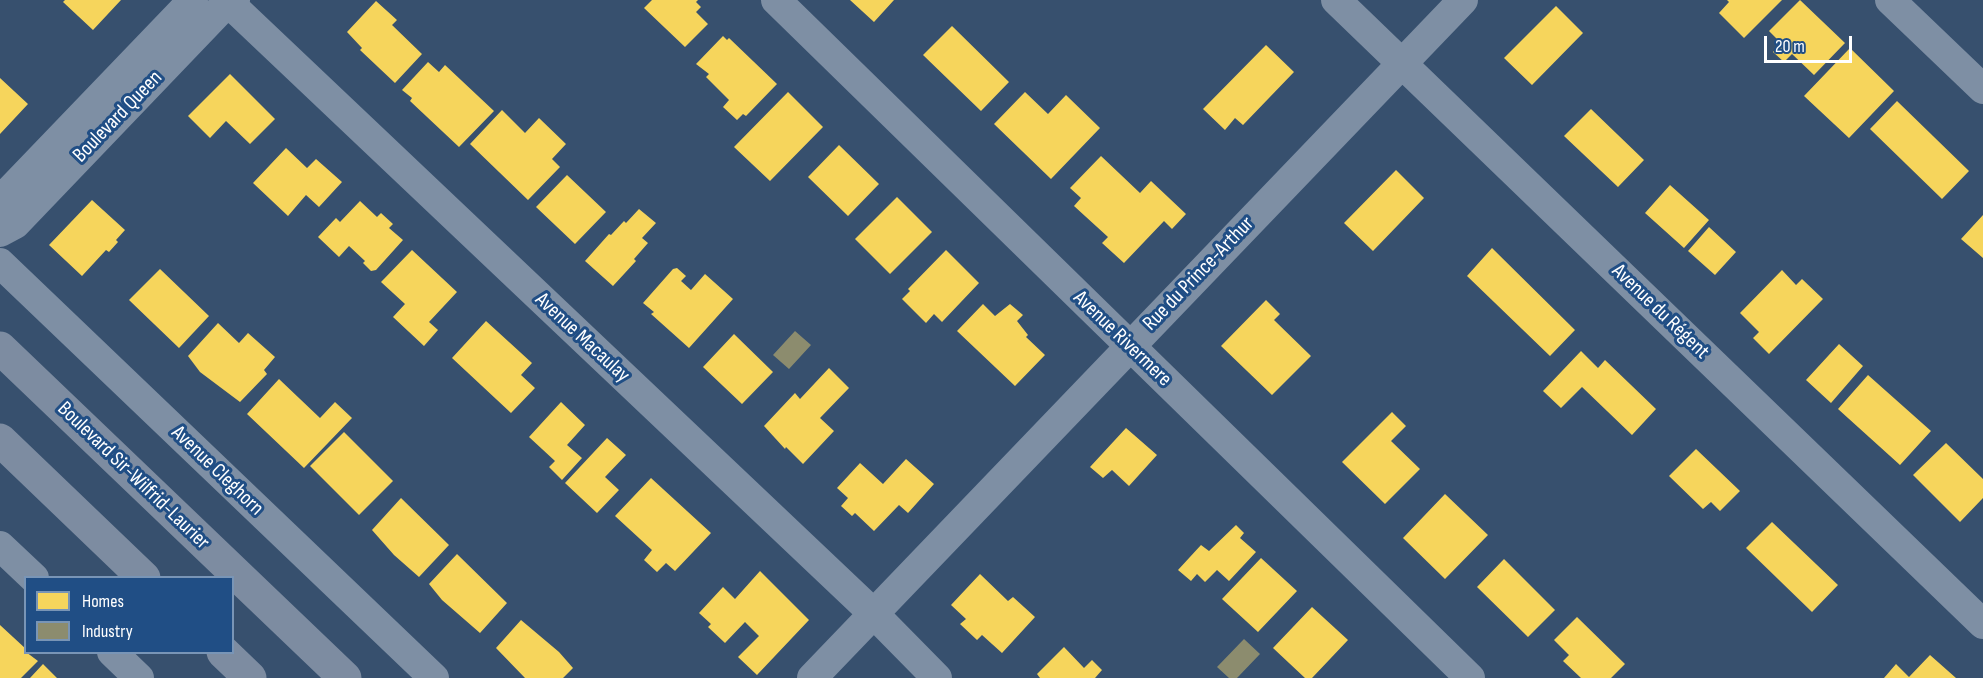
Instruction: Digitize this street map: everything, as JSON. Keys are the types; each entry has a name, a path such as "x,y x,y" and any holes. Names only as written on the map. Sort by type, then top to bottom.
{"main road":[{"name":"Boulevard Sir-Wilfrid-Laurier","path":"0,348 345,678"},
{"path":"0,440 142,576"},
{"path":"225,654 250,678"}],"street":[{"name":"Boulevard Queen","path":"0,201 193,0"},
{"name":"Avenue Rivermere","path":"776,0 1470,678"},
{"name":"Avenue du Régent","path":"1336,0 1983,624"},
{"name":"Rue du Prince-Arthur","path":"812,678 1463,0"},
{"path":"1890,0 1983,89"},
{"name":"Boulevard Queen","path":"0,232 15,224 220,10 231,2"},
{"name":"Avenue Macaulay","path":"231,2 874,614 937,678"},
{"name":"Avenue Cleghorn","path":"0,263 434,678"},
{"path":"0,546 31,576"},
{"path":"114,654 139,678"}],"building: Homes":[{"path":"65,0 121,0 93,30 63,2"},
{"path":"652,0 698,0 696,2 701,7 696,12 708,24 685,47 644,8"},
{"path":"850,0 894,0 874,22"},
{"path":"1727,0 1782,0 1744,38 1719,13 1729,2"},
{"path":"1800,0 1845,43 1814,75 1792,54 1784,62 1773,52 1781,43 1769,31"},
{"path":"376,1 397,20 392,25 422,54 395,83 360,50 362,48 347,32"},
{"path":"1556,6 1583,33 1532,85 1504,58"},
{"path":"952,26 1009,82 981,111 923,55"},
{"path":"723,36 727,40 729,38 777,84 746,116 743,114 737,120 723,107 729,100 706,77 709,74 696,64"},
{"path":"1266,45 1294,72 1243,125 1235,118 1225,130 1203,109"},
{"path":"1850,48 1894,91 1849,138 1804,96"},
{"path":"428,62 439,72 445,65 494,111 459,147 410,101 412,98 402,90"},
{"path":"230,74 275,119 250,144 226,121 210,138 188,116"},
{"path":"0,78 28,104 0,134"},
{"path":"788,92 823,127 770,181 734,147"},
{"path":"1025,92 1048,114 1066,95 1100,128 1051,179 994,124"},
{"path":"1897,101 1969,171 1942,199 1870,129"},
{"path":"1591,109 1644,160 1618,187 1564,136"},
{"path":"502,110 525,133 539,118 566,144 552,159 560,167 528,200 470,144"},
{"path":"839,145 879,184 848,216 808,177"},
{"path":"286,148 307,168 316,159 342,182 319,207 306,195 288,216 253,183"},
{"path":"1101,156 1140,193 1151,181 1186,214 1172,229 1164,221 1124,263 1102,243 1108,237 1074,206 1081,198 1070,188"},
{"path":"1396,170 1424,198 1373,251 1344,223"},
{"path":"567,175 606,212 575,244 536,207"},
{"path":"1670,185 1709,220 1684,248 1645,213"},
{"path":"897,197 932,232 890,274 855,239"},
{"path":"92,200 125,230 109,252 106,250 82,276 49,245"},
{"path":"360,201 377,217 381,213 393,224 389,228 403,240 376,270 371,271 363,263 365,261 349,246 339,257 318,237 336,218 340,222"},
{"path":"639,209 656,223 642,238 648,243 634,259 636,261 613,286 585,261 609,234 611,235 624,221 626,223"},
{"path":"1983,215 1983,258 1961,239"},
{"path":"1709,227 1736,252 1715,275 1688,251"},
{"path":"1492,248 1575,330 1550,356 1467,276"},
{"path":"412,250 457,292 429,322 438,330 424,346 393,317 405,304 381,282"},
{"path":"946,250 979,283 942,322 934,314 926,323 902,299 910,291 908,289"},
{"path":"677,268 686,276 681,281 691,290 705,274 733,299 689,348 651,314 654,312 643,303 673,269"},
{"path":"160,269 209,316 179,348 129,300"},
{"path":"1782,270 1796,285 1802,279 1823,299 1769,354 1753,338 1759,332 1740,313"},
{"path":"1266,300 1280,314 1274,320 1311,356 1272,395 1221,346"},
{"path":"983,304 995,316 1010,304 1023,315 1017,321 1028,335 1026,337 1045,355 1015,386 957,331"},
{"path":"486,321 532,363 521,375 535,388 511,413 452,358"},
{"path":"218,323 239,343 248,333 275,357 264,370 267,374 240,402 200,372 188,356"},
{"path":"734,334 773,372 742,404 703,367"},
{"path":"1839,344 1863,366 1831,403 1806,380"},
{"path":"1581,351 1598,368 1605,360 1656,409 1632,435 1582,387 1561,408 1543,391"},
{"path":"829,368 849,388 820,418 834,431 803,464 786,447 785,449 764,426 795,393 800,399"},
{"path":"1868,375 1931,431 1900,465 1838,409"},
{"path":"279,379 320,418 335,402 352,418 304,468 247,414"},
{"path":"561,402 585,425 567,445 582,458 562,480 549,467 555,461 529,437"},
{"path":"1392,412 1406,426 1391,441 1420,469 1385,504 1342,462"},
{"path":"1126,428 1157,455 1129,486 1112,470 1103,478 1090,467"},
{"path":"344,432 393,481 359,515 310,466"},
{"path":"607,438 626,455 605,477 619,490 597,513 565,483"},
{"path":"1946,443 1983,479 1983,498 1960,522 1913,475"},
{"path":"1696,449 1740,491 1720,511 1711,502 1703,509 1669,476"},
{"path":"906,459 934,484 908,513 899,505 874,531 855,513 852,516 841,506 848,498 837,488 860,463 883,484"},
{"path":"651,478 711,533 675,571 666,563 657,572 644,560 652,550 615,516"},
{"path":"1445,494 1488,535 1445,579 1403,538"},
{"path":"401,498 449,545 419,577 394,555 372,530"},
{"path":"1772,522 1838,585 1812,612 1746,548"},
{"path":"1236,525 1244,533 1240,538 1256,552 1229,581 1217,570 1205,582 1197,574 1191,581 1178,570 1201,545 1209,551"},
{"path":"457,554 507,603 480,633 442,600 429,584"},
{"path":"1261,558 1297,591 1258,632 1222,599"},
{"path":"1504,559 1555,610 1528,637 1477,587"},
{"path":"760,571 809,620 757,675 738,657 759,636 745,622 725,643 708,627 711,624 699,613 723,587 735,599"},
{"path":"980,574 1008,601 1013,597 1035,617 1002,653 982,635 977,640 960,624 966,619 951,605"},
{"path":"1312,607 1348,640 1312,678 1305,678 1273,648"},
{"path":"1577,617 1625,664 1611,678 1581,678 1563,661 1569,655 1554,640"},
{"path":"521,620 559,652 573,668 563,678 525,678 496,648"},
{"path":"0,625 24,647 24,654 29,654 38,661 21,678 0,678"},
{"path":"1064,647 1084,668 1092,660 1102,670 1095,678 1040,678 1037,674"},
{"path":"1930,655 1956,678 1884,678 1896,664 1909,677"},
{"path":"43,664 57,678 30,678"}],"building: Industry":[{"path":"795,331 811,345 789,369 773,355"},
{"path":"1244,639 1260,654 1237,678 1229,678 1217,667"}]}
